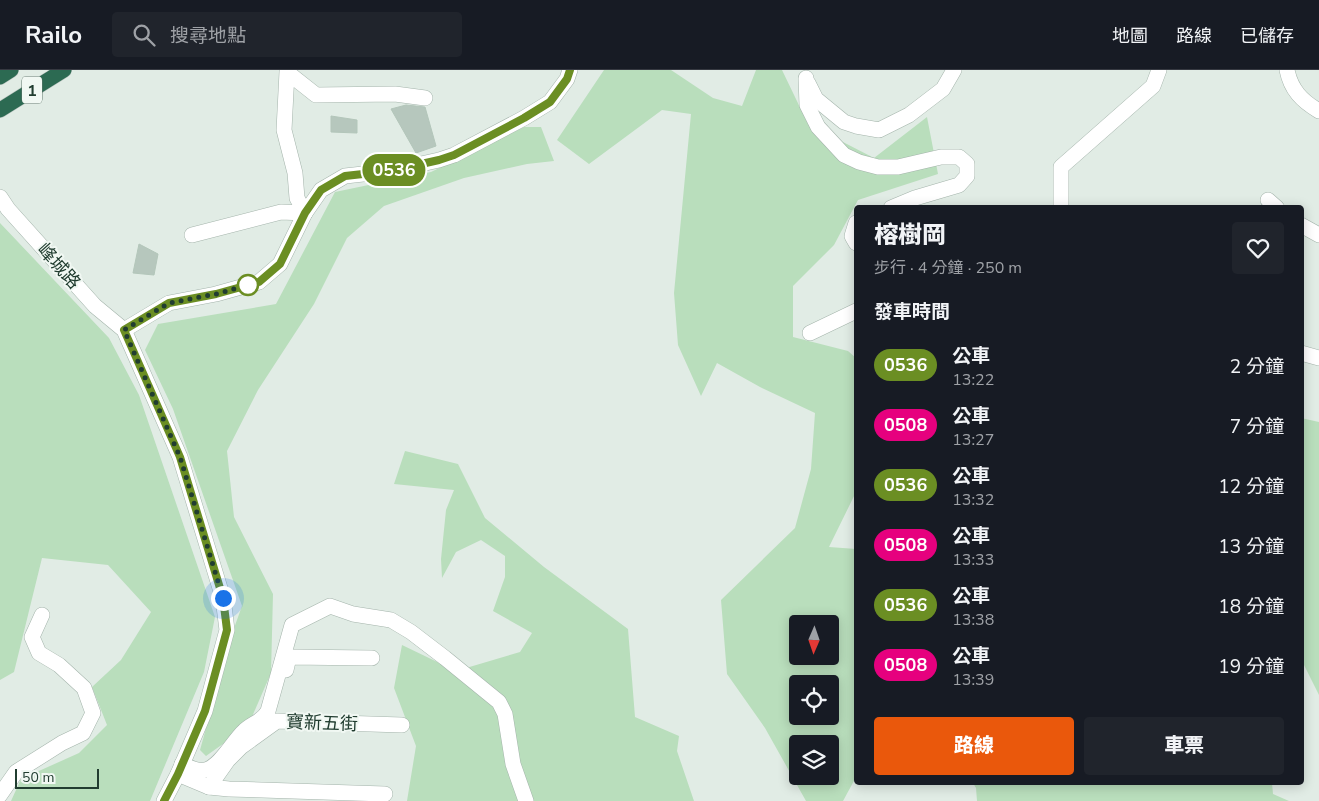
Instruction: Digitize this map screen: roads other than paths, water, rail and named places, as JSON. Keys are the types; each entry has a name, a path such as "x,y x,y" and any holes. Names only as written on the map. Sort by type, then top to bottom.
{"highway":[{"name":"1","path":"0,77 11,70"},
{"name":"1","path":"0,110 64,70"}],"street":[{"path":"164,801 205,711 227,630 223,598 180,457 124,330 169,303 216,294 259,282 280,264 305,213 321,190 345,176 390,171 454,155 550,102 567,79 570,70"},
{"path":"805,74 816,99 844,122 879,130 908,115 943,90 954,70"},
{"path":"1061,205 1061,168 1154,86 1159,70"},
{"path":"1287,70 1288,78 1301,100 1319,111"},
{"path":"305,213 297,198 295,173 284,130 287,72 316,95 395,94 425,98"},
{"path":"805,74 807,105 818,127 844,155 859,162 878,166 898,167 941,157 959,157 967,164 967,176 959,185 898,205"},
{"name":"峰城路","path":"0,197 8,209 95,306 124,330"},
{"path":"192,235 281,212 305,213"},
{"path":"1304,228 1319,234"},
{"path":"810,333 854,312"},
{"path":"1304,354 1319,358"},
{"path":"180,769 206,770 219,761 244,730 265,716 292,625 330,606 353,614 391,620 446,658 499,702 505,714 514,764 526,801"},
{"path":"0,795 16,772 62,743 83,733 93,713 84,688 59,665 39,653 32,638 42,616"},
{"path":"277,721 289,656 372,658"},
{"name":"寶新五街","path":"209,786 228,760 241,747 277,721 402,725"},
{"path":"180,769 228,795 385,794"}]}
